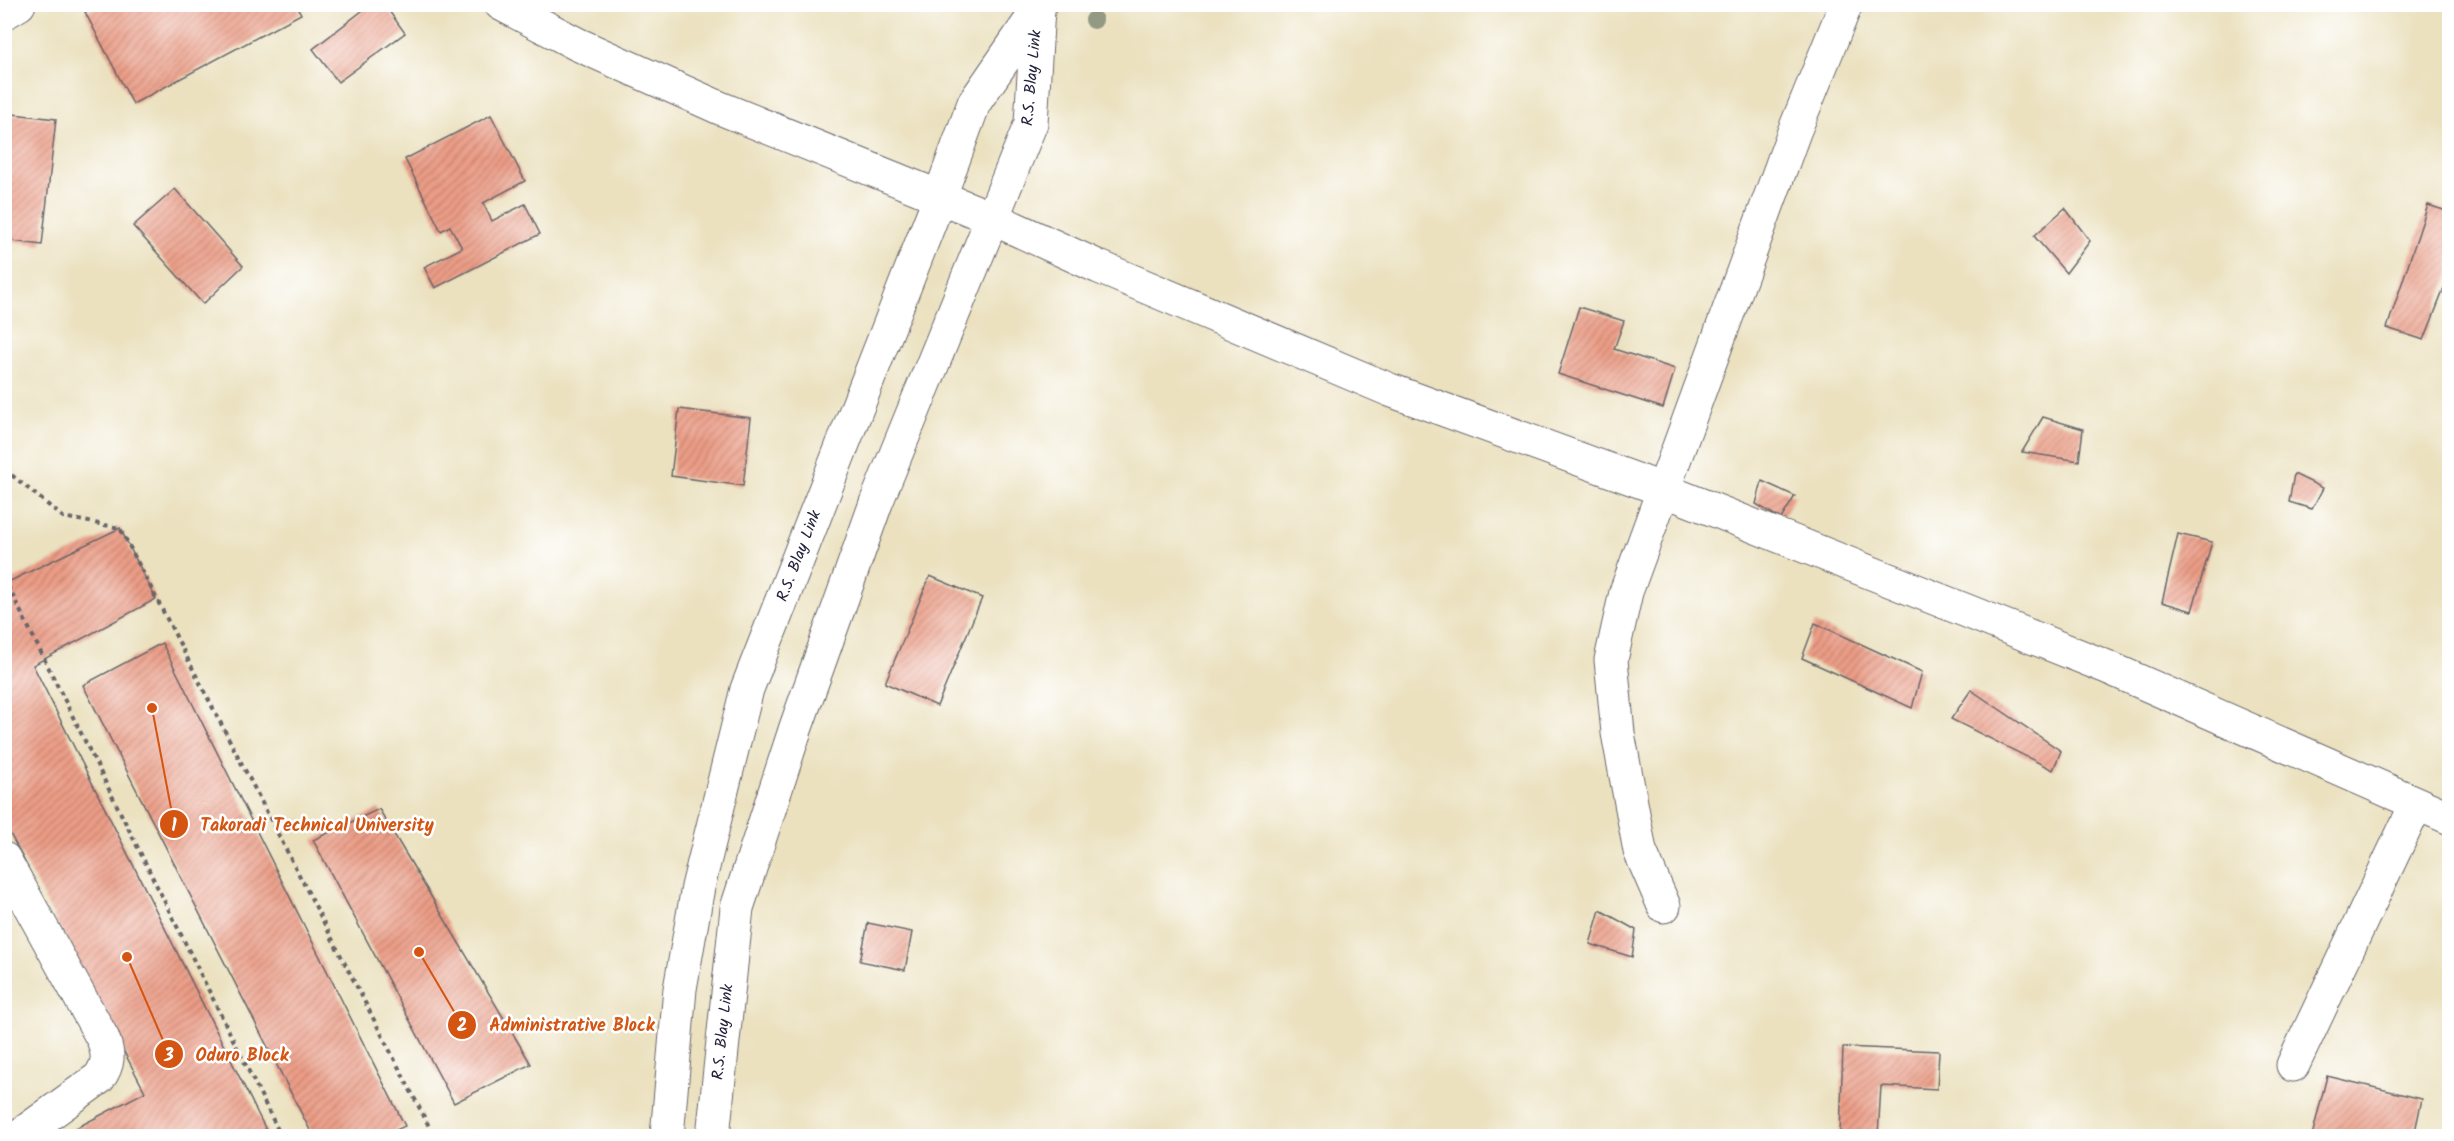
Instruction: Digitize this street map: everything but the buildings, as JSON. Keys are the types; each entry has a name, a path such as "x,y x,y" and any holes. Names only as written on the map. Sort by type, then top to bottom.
{"street":[{"path":"4,13 19,4"},
{"path":"501,4 577,44 720,108 940,196 1099,267 1390,390 1664,490 2106,667 2416,806 2450,818"},
{"path":"1664,906 1640,851 1627,793 1611,660 1626,592 1794,132 1846,4"},
{"name":"R.S. Blay Link","path":"666,1137 680,989 698,887 747,689 940,196 974,103 1039,7"},
{"name":"R.S. Blay Link","path":"713,1137 737,908 796,727 876,503 994,219 1031,123 1039,7"},
{"path":"2293,1065 2416,806"},
{"path":"4,860 108,1052 107,1066 99,1078 19,1137"}],"path":[{"path":"4,473 8,472 63,516 120,528 434,1137"},
{"path":"4,578 281,1137"}],"place":[{"name":"Takoradi Technical University","path":"152,708"},
{"name":"Administrative Block","path":"419,952"},
{"name":"Oduro Block","path":"127,957"}]}
